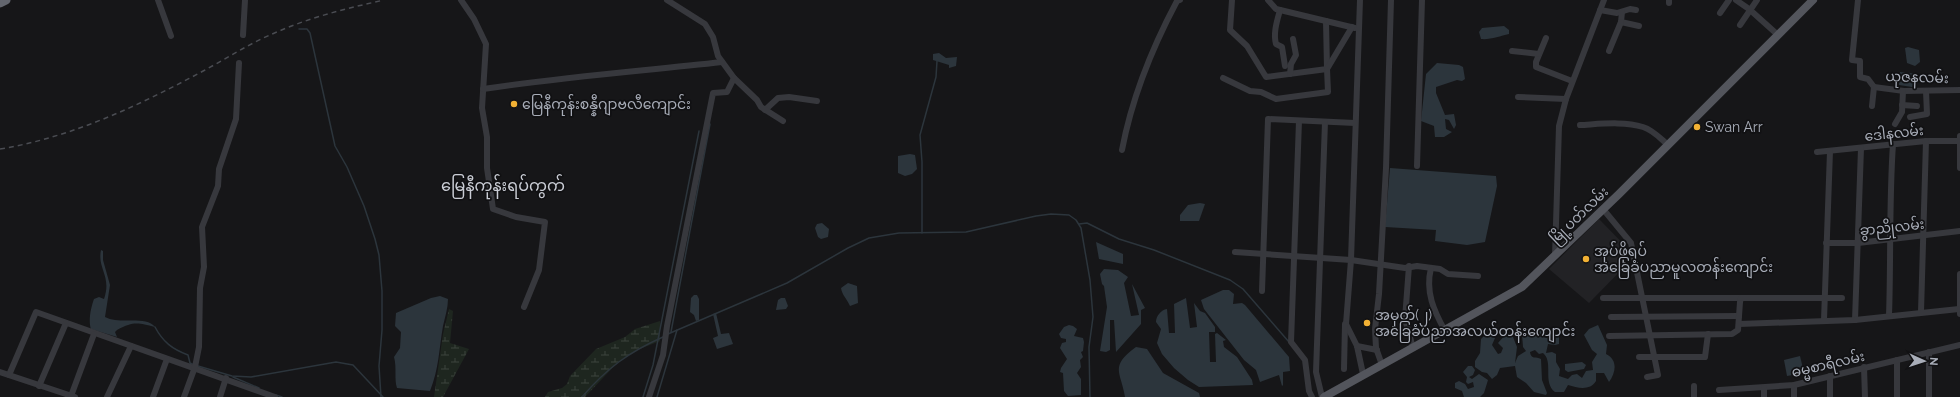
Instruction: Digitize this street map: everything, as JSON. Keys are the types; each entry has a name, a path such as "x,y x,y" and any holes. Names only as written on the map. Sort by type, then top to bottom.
{"highway":[{"path":"0,3 6,0"}],"main road":[{"name":"မြို့ပတ်လမ်း","path":"1323,397 1445,331 1522,287 1668,145 1812,0"}],"street":[{"path":"158,0 171,36"},
{"path":"243,36 245,0"},
{"path":"461,0 474,19 486,44 482,108 487,137 487,168 493,209 516,217 545,222 539,270 524,307"},
{"path":"667,0 705,24 713,37 718,56 734,78 765,110 783,121"},
{"path":"1122,150 1127,123 1141,80 1165,24 1177,1 1180,0"},
{"path":"1232,0 1230,30 1246,46 1266,77 1327,69"},
{"path":"1268,0 1276,9 1359,29"},
{"path":"1344,369 1351,260 1360,0"},
{"path":"1382,365 1377,350 1375,329 1381,264 1391,0"},
{"path":"1417,166 1422,0"},
{"path":"1555,256 1559,126 1572,81 1604,0"},
{"path":"1720,13 1729,0"},
{"path":"1736,0 1750,10 1778,35"},
{"path":"1740,25 1757,0"},
{"path":"1858,0 1852,60 1860,61 1860,78 1868,79 1874,87 1872,106"},
{"path":"1280,10 1276,24 1275,40 1276,44 1282,47 1285,66"},
{"path":"1600,10 1617,13 1636,10"},
{"path":"1609,51 1621,22 1622,12"},
{"path":"1223,78 1250,91 1261,92 1276,99 1328,92 1326,21"},
{"path":"1621,22 1639,26"},
{"path":"1327,69 1352,27"},
{"path":"1546,38 1539,54 1536,67 1572,81"},
{"path":"1290,74 1291,64 1296,55 1293,39"},
{"path":"1512,51 1539,54"},
{"path":"483,89 582,75 722,62"},
{"path":"184,397 195,367 199,347 200,288 204,267 202,228 218,186 219,170 236,119 239,63"},
{"path":"649,397 666,340 667,326 713,93 727,92 734,78"},
{"name":"ယုဇနလမ်း","path":"1874,87 1903,91 1960,90"},
{"path":"1895,124 1902,112 1903,91"},
{"path":"1910,117 1927,114 1926,91"},
{"path":"1518,96 1566,99"},
{"path":"765,110 778,98 789,97 817,101"},
{"path":"1902,104 1917,106"},
{"path":"1262,291 1268,119 1355,123"},
{"path":"1299,121 1291,342 1306,360 1309,391 1312,397"},
{"path":"1323,397 1316,372 1321,258 1324,122"},
{"path":"1580,124 1630,124 1644,127 1655,133 1668,145"},
{"path":"1960,136 1960,168"},
{"path":"1920,312 1926,141"},
{"name":"ဒေါနလမ်း","path":"1817,152 1926,141 1960,141"},
{"path":"1890,316 1892,239 1890,192 1893,144"},
{"path":"1855,320 1861,148"},
{"path":"1824,320 1830,151"},
{"path":"1603,209 1631,243 1658,375 1647,377"},
{"name":"ခွာညိုလမ်း","path":"1826,244 1892,239 1960,231"},
{"path":"1235,252 1351,260 1405,268 1409,266 1440,269 1448,274 1478,276"},
{"path":"1409,266 1405,319 1414,348"},
{"path":"1430,268 1429,287 1431,302 1439,323 1445,331"},
{"path":"1738,324 1855,320 1920,312 1960,312 1960,274"},
{"path":"1603,298 1842,298"},
{"path":"1609,336 1732,334 1737,332 1741,298"},
{"path":"9,375 36,312 94,334 226,378 275,397"},
{"path":"1611,317 1646,318 1739,316"},
{"path":"39,386 66,323"},
{"path":"1346,324 1357,346 1363,374"},
{"path":"0,372 73,396 94,334"},
{"path":"1639,357 1704,357 1708,334"},
{"name":"ဓမ္မစာရီလမ်း","path":"1719,390 1794,385 1960,345"},
{"path":"107,397 131,346"},
{"path":"1357,346 1377,350"},
{"path":"1928,352 1929,397"},
{"path":"153,397 167,359"},
{"path":"1897,360 1897,397"},
{"path":"1864,367 1865,397"},
{"path":"1830,376 1830,397"},
{"path":"220,397 226,378"},
{"path":"1794,385 1794,397"},
{"path":"1694,386 1694,397"},
{"path":"1764,388 1764,397"},
{"path":"254,397 256,390"}],"shaded area":[{"path":"1504,26 1509,30 1509,34 1481,39 1479,32 1482,28"},
{"path":"1908,47 1919,50 1920,62 1915,66 1907,63 1905,48"},
{"path":"939,53 946,58 957,57 956,66 949,68 949,65 933,60 933,54"},
{"path":"1437,63 1459,65 1463,67 1465,79 1436,87 1436,93 1445,115 1454,114 1456,125 1454,129 1449,120 1445,119 1446,129 1452,132 1444,137 1435,137 1434,126 1421,121 1426,74"},
{"path":"1900,72 1918,74 1917,85 1912,87 1899,85"},
{"path":"910,154 915,155 917,169 912,174 905,176 898,173 898,156"},
{"path":"1390,168 1496,176 1497,186 1485,242 1467,245 1435,241 1436,230 1385,227"},
{"path":"1200,203 1205,204 1199,221 1180,221 1180,215 1188,205"},
{"path":"1599,219 1635,256 1589,303 1549,269"},
{"path":"822,223 829,229 828,237 821,239 818,237 815,228 817,224"},
{"path":"1096,242 1123,254 1123,264 1099,259"},
{"path":"101,250 103,251 103,260 110,285 105,317 118,320 151,323 155,327 140,324 128,325 115,332 117,337 91,329 90,314 94,299 99,297 104,299 106,291 106,278 100,257"},
{"path":"1104,269 1118,270 1128,277 1124,283 1131,316 1139,315 1132,284 1145,308 1141,310 1141,324 1116,352 1114,320 1110,320 1110,350 1106,352 1100,351 1107,307 1104,286 1102,284 1100,274"},
{"path":"848,283 857,286 858,303 850,306 842,293 841,288"},
{"path":"1223,290 1229,290 1234,294 1233,304 1242,303 1245,305 1289,357 1290,371 1283,372 1282,386 1279,375 1260,382 1256,370 1244,360 1204,309 1201,300"},
{"path":"694,295 697,295 699,299 699,320 696,321 694,315 690,312 691,298"},
{"path":"440,296 448,299 448,302 437,367 430,391 397,388 394,357 400,348 401,332 395,326 396,313 431,298"},
{"path":"785,298 788,306 786,309 776,310 778,300"},
{"path":"1186,298 1190,328 1197,327 1194,303 1200,311 1205,313 1215,327 1215,332 1209,332 1210,362 1216,362 1215,334 1217,333 1226,340 1223,341 1224,347 1237,357 1252,380 1253,385 1199,387 1174,368 1162,354 1157,343 1161,329 1156,322 1157,318 1161,312 1167,309 1169,333 1175,333 1174,304"},
{"path":"716,313 721,334 729,333 733,344 717,349 713,338 718,336 713,314"},
{"path":"1069,325 1077,329 1074,336 1083,338 1084,342 1083,351 1081,352 1083,357 1080,360 1081,367 1077,373 1081,379 1081,395 1068,396 1064,391 1063,373 1060,372 1067,359 1060,348 1062,343 1066,342 1066,339 1061,338 1059,334 1064,327"},
{"path":"1598,325 1607,345 1606,354 1613,360 1615,366 1609,382 1604,373 1596,373 1596,381 1590,386 1580,388 1568,385 1564,392 1555,392 1549,383 1548,361 1543,353 1539,354 1535,350 1530,352 1531,356 1541,359 1542,380 1547,393 1546,395 1534,392 1526,383 1517,377 1515,366 1500,368 1497,375 1492,379 1487,373 1482,372 1475,367 1475,361 1480,353 1481,339 1486,334 1489,334 1495,338 1492,345 1498,354 1501,353 1503,348 1498,343 1505,335 1513,337 1517,347 1515,363 1518,356 1526,351 1523,347 1522,334 1526,333 1529,328 1541,328 1543,331 1539,336 1547,338 1554,334 1559,337 1559,344 1548,344 1546,353 1552,352 1556,354 1556,362 1560,369 1559,376 1568,379 1572,375 1577,374 1582,378 1586,371 1593,370 1592,362 1597,354 1592,350 1584,335 1589,329"},
{"path":"1136,347 1147,349 1163,373 1199,393 1200,397 1125,397 1119,370 1120,365 1122,360"},
{"path":"1800,356 1804,373 1787,376 1784,360"},
{"path":"1582,362 1586,365 1584,369 1568,372 1565,370 1565,364"},
{"path":"1468,366 1472,366 1475,370 1473,375 1469,377 1472,379 1479,374 1488,380 1484,393 1480,397 1464,397 1462,391 1455,388 1455,383 1459,381 1465,384 1468,389 1474,387 1473,382 1468,384 1466,382 1467,377 1463,372"}],"green space":[{"path":"449,309 453,311 450,343 469,349 443,397 434,397 443,334"},
{"path":"660,321 660,341 637,350 618,362 585,397 545,397 548,392 562,388 567,384 570,376 596,349 625,337 635,329"}],"waterway":[{"path":"299,29 307,29 310,33 335,146 347,167 364,206 379,255 382,291 382,330 379,366 381,397"},
{"path":"922,233 922,162 920,135 936,77 937,61"},
{"path":"671,332 710,124"},
{"path":"643,397 653,365 699,131"},
{"path":"668,334 787,283 848,248 869,238 899,233 966,232 1036,216 1051,214 1069,215 1076,220 1081,228 1090,280 1093,317 1089,347 1090,397"},
{"path":"1079,224 1087,223 1119,239 1154,250 1230,280 1243,289 1289,342"},
{"path":"155,327 165,341 177,350 188,355 190,363 194,365"},
{"path":"657,397 677,330"},
{"path":"582,397 600,378 619,362 663,337"},
{"path":"198,366 232,376 251,377 336,362 353,365 383,397"},
{"path":"233,377 259,388"},
{"path":"276,395 282,397"}],"railway":[{"path":"0,149 54,137 106,118 156,95 277,32 316,17 384,0"}],"place":[{"name":"မြေနီကုန်းစန္နီဂျာဗလီကျောင်း","path":"514,104"},
{"name":"Swan Arr","path":"1697,127"},
{"name":"အုပ်ဖိုရပ် အခြေခံပညာမူလတန်းကျောင်း","path":"1586,259"},
{"name":"အမှတ်(၂) အခြေခံပညာအလယ်တန်းကျောင်း","path":"1367,323"}],"district":[{"name":"မြေနီကုန်းရပ်ကွက်","path":"503,185"}]}
